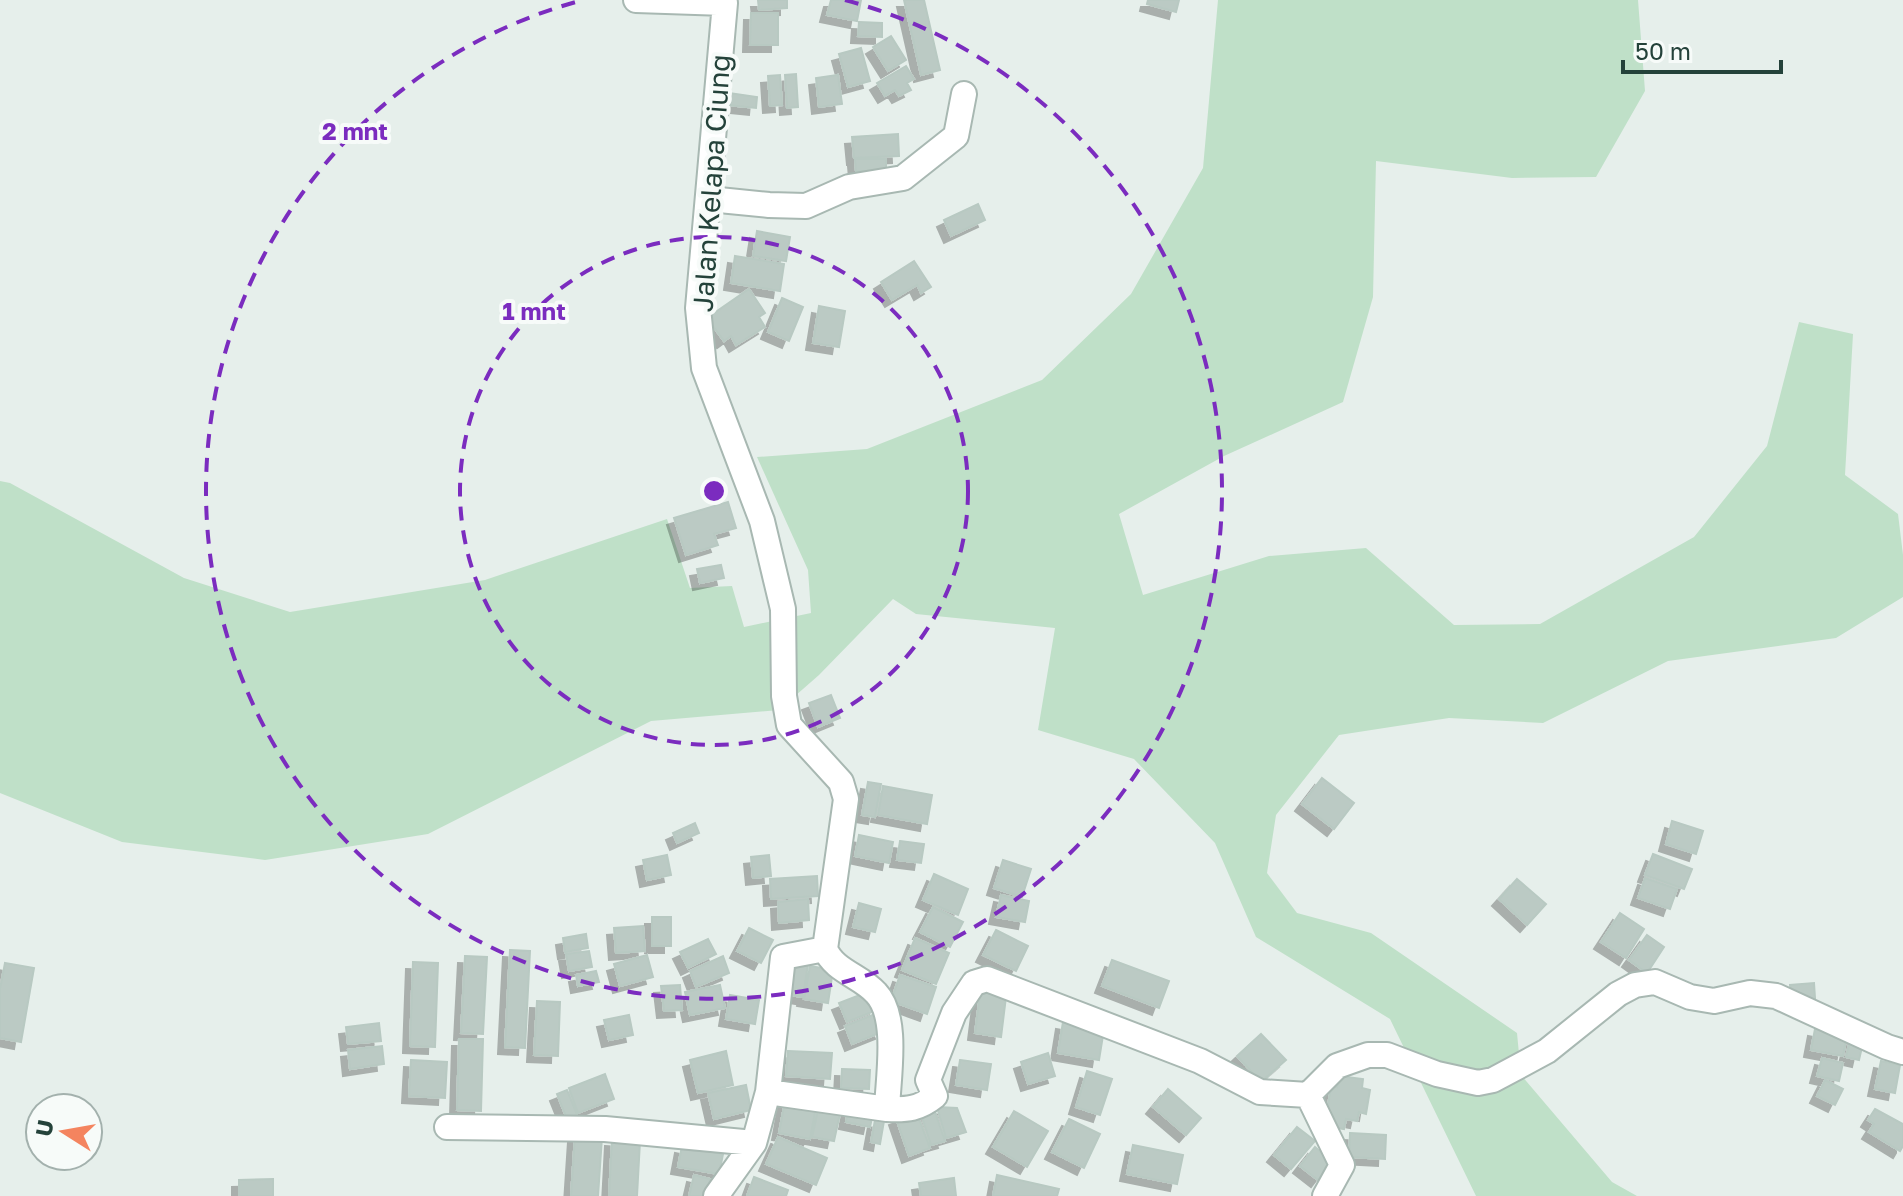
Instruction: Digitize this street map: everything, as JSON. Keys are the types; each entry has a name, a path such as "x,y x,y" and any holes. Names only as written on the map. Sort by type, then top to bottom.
{"street":[{"name":"Jalan Kelapa Ciung","path":"636,0 726,2 698,308 704,368 762,521 783,609 784,696 789,725 841,782 846,799 825,949"},
{"path":"709,199 806,206 849,187 903,178 956,136 964,94"},
{"path":"716,1196 754,1143 768,1092 783,957 825,949 829,959 876,993 890,1025 887,1109"},
{"path":"768,1092 887,1109 909,1110 923,1106 935,1096 928,1080 954,1013 974,983 987,979 1200,1061 1260,1092 1308,1095 1337,1066 1368,1055 1387,1055 1437,1074 1478,1083 1493,1080 1547,1051 1618,994 1635,985 1655,982 1690,997 1714,1001 1750,993 1776,996 1903,1052"},
{"path":"1308,1095 1342,1165 1325,1196"},
{"path":"447,1127 605,1129 754,1143"}],"green space":[{"path":"1218,0 1638,0 1645,91 1596,177 1512,178 1376,161 1373,297 1343,402 1224,456 1119,514 1143,595 1269,556 1366,548 1454,625 1540,624 1694,537 1767,446 1799,322 1853,334 1845,475 1898,514 1903,555 1903,597 1836,638 1668,661 1543,723 1449,718 1339,735 1276,815 1267,873 1297,913 1371,933 1517,1033 1521,1075 1612,1182 1637,1196 1476,1196 1390,1019 1256,937 1215,843 1134,759 1038,730 1055,628 916,614 893,599 819,675 779,710 651,721 428,834 265,860 122,842 0,793 0,481 10,483 184,578 290,612 485,580 667,519 690,588 732,586 744,627 811,613 808,570 757,457 867,449 1042,380 1131,294 1203,168"}],"building":[{"path":"758,0 787,0 787,8 759,10"},
{"path":"831,0 861,0 857,21 827,15"},
{"path":"904,0 924,0 940,70 921,75"},
{"path":"1148,0 1179,0 1176,12 1147,4"},
{"path":"751,13 778,13 778,45 750,45"},
{"path":"859,22 882,23 882,37 858,36"},
{"path":"891,36 906,60 888,71 873,47"},
{"path":"861,48 870,81 848,87 839,54"},
{"path":"906,66 914,79 907,83 911,90 899,96 895,90 885,96 877,83"},
{"path":"796,74 798,107 787,108 785,75"},
{"path":"780,75 782,105 770,106 768,76"},
{"path":"838,75 842,104 819,107 816,78"},
{"path":"729,93 757,97 756,108 728,105"},
{"path":"898,134 899,156 854,158 852,137"},
{"path":"855,159 886,159 886,171 856,171"},
{"path":"978,204 985,220 951,236 944,220"},
{"path":"757,231 790,237 786,261 753,256"},
{"path":"735,256 784,264 780,291 731,283"},
{"path":"914,261 931,287 921,293 917,285 892,300 881,282"},
{"path":"749,289 765,313 759,317 765,327 736,345 731,336 724,341 707,318"},
{"path":"782,298 803,307 789,341 768,332"},
{"path":"819,306 845,311 839,347 813,343"},
{"path":"728,502 736,528 714,534 718,545 686,555 674,518"},
{"path":"721,565 724,578 700,583 697,569"},
{"path":"831,695 840,718 818,727 809,703"},
{"path":"1322,778 1354,803 1334,829 1302,804"},
{"path":"868,782 881,784 875,817 862,815"},
{"path":"883,786 932,795 927,824 878,815"},
{"path":"1672,821 1703,831 1696,854 1666,844"},
{"path":"695,823 699,833 677,843 673,833"},
{"path":"859,835 893,842 889,863 855,856"},
{"path":"900,841 924,844 921,863 897,860"},
{"path":"1653,854 1692,869 1684,889 1645,875"},
{"path":"667,855 671,875 647,880 643,860"},
{"path":"769,855 771,876 753,878 751,857"},
{"path":"1003,860 1031,869 1022,897 994,888"},
{"path":"934,874 968,889 958,915 923,900"},
{"path":"817,876 818,896 771,899 770,879"},
{"path":"1645,878 1677,889 1670,909 1638,898"},
{"path":"1517,879 1546,904 1527,925 1499,899"},
{"path":"1001,895 1029,901 1025,922 996,917"},
{"path":"808,899 809,920 779,923 778,902"},
{"path":"859,903 881,909 875,932 853,927"},
{"path":"933,907 963,922 950,947 920,932"},
{"path":"1620,913 1644,929 1626,958 1601,942"},
{"path":"652,917 671,917 671,946 652,946"},
{"path":"643,926 645,951 616,953 614,928"},
{"path":"749,928 773,940 761,963 737,951"},
{"path":"996,930 1028,946 1016,971 983,955"},
{"path":"586,934 588,948 565,952 563,938"},
{"path":"1647,935 1664,947 1647,973 1629,960"},
{"path":"915,938 949,953 936,984 902,970"},
{"path":"708,939 716,954 688,968 680,952"},
{"path":"510,950 530,951 525,1048 505,1047"},
{"path":"589,951 592,967 569,971 566,954"},
{"path":"647,955 653,977 620,986 614,964"},
{"path":"465,956 487,957 483,1034 461,1033"},
{"path":"723,956 729,973 696,987 690,971"},
{"path":"1112,960 1169,981 1159,1008 1102,986"},
{"path":"789,961 808,964 803,997 783,994"},
{"path":"413,962 438,963 435,1047 410,1046"},
{"path":"5,963 34,968 21,1042 0,1038 0,989"},
{"path":"810,966 833,970 828,1003 804,999"},
{"path":"596,971 599,982 578,986 576,975"},
{"path":"900,975 936,987 927,1014 891,1001"},
{"path":"1814,983 1815,998 1791,1000 1790,985"},
{"path":"680,985 682,1010 664,1011 661,986"},
{"path":"720,985 725,1008 690,1015 685,992"},
{"path":"981,986 1007,989 1001,1037 975,1033"},
{"path":"870,991 877,1010 847,1022 839,1003"},
{"path":"730,995 759,1000 755,1024 726,1019"},
{"path":"537,1001 560,1002 558,1056 534,1055"},
{"path":"875,1014 882,1032 852,1044 845,1026"},
{"path":"629,1015 633,1035 609,1040 604,1020"},
{"path":"1063,1022 1104,1029 1099,1060 1058,1053"},
{"path":"379,1023 381,1041 348,1044 346,1027"},
{"path":"1815,1029 1847,1035 1843,1056 1811,1050"},
{"path":"1261,1034 1286,1060 1261,1082 1237,1056"},
{"path":"1851,1036 1864,1038 1859,1060 1846,1057"},
{"path":"459,1039 483,1039 481,1111 457,1110"},
{"path":"382,1046 384,1064 350,1069 348,1050"},
{"path":"726,1051 733,1085 698,1093 690,1060"},
{"path":"788,1051 832,1053 830,1079 786,1076"},
{"path":"1048,1053 1055,1076 1028,1084 1021,1062"},
{"path":"1822,1058 1843,1063 1839,1081 1817,1076"},
{"path":"411,1060 447,1062 445,1098 409,1096"},
{"path":"960,1060 991,1064 987,1090 956,1085"},
{"path":"1881,1061 1900,1065 1895,1093 1875,1089"},
{"path":"842,1069 870,1070 869,1089 841,1088"},
{"path":"1087,1071 1112,1079 1100,1115 1076,1107"},
{"path":"605,1074 614,1099 578,1113 569,1088"},
{"path":"1339,1076 1363,1079 1362,1088 1370,1090 1366,1114 1359,1112 1357,1121 1346,1119 1344,1129 1325,1126 1331,1086 1337,1087"},
{"path":"1825,1080 1843,1089 1835,1105 1817,1096"},
{"path":"746,1085 751,1110 714,1119 708,1093"},
{"path":"1168,1089 1201,1118 1186,1135 1153,1107"},
{"path":"567,1090 577,1115 567,1119 557,1094"},
{"path":"785,1101 816,1107 810,1139 779,1133"},
{"path":"819,1105 841,1109 834,1141 812,1137"},
{"path":"933,1106 945,1141 931,1145 920,1111"},
{"path":"937,1107 957,1108 966,1132 946,1138"},
{"path":"848,1109 873,1113 870,1127 846,1122"},
{"path":"1875,1109 1903,1124 1903,1146 1900,1151 1869,1132 1874,1124 1868,1120"},
{"path":"916,1111 930,1148 909,1156 896,1118"},
{"path":"1014,1111 1048,1131 1027,1167 993,1147"},
{"path":"1069,1119 1100,1134 1084,1168 1052,1152"},
{"path":"875,1120 884,1121 880,1144 871,1142"},
{"path":"1297,1127 1315,1141 1291,1169 1274,1155"},
{"path":"1350,1133 1386,1135 1385,1159 1349,1157"},
{"path":"575,1135 602,1137 598,1196 571,1196"},
{"path":"778,1137 827,1158 816,1185 766,1164"},
{"path":"612,1139 640,1141 637,1196 609,1196"},
{"path":"1133,1145 1183,1155 1177,1184 1127,1174"},
{"path":"682,1146 723,1154 719,1174 678,1167"},
{"path":"1315,1147 1332,1162 1318,1180 1300,1166"},
{"path":"694,1175 710,1179 706,1196 689,1196"},
{"path":"997,1175 1059,1189 1057,1196 993,1196"},
{"path":"754,1177 788,1190 786,1196 747,1196"},
{"path":"954,1178 956,1196 921,1196 919,1183"},
{"path":"273,1179 273,1196 239,1196 239,1180"}]}
